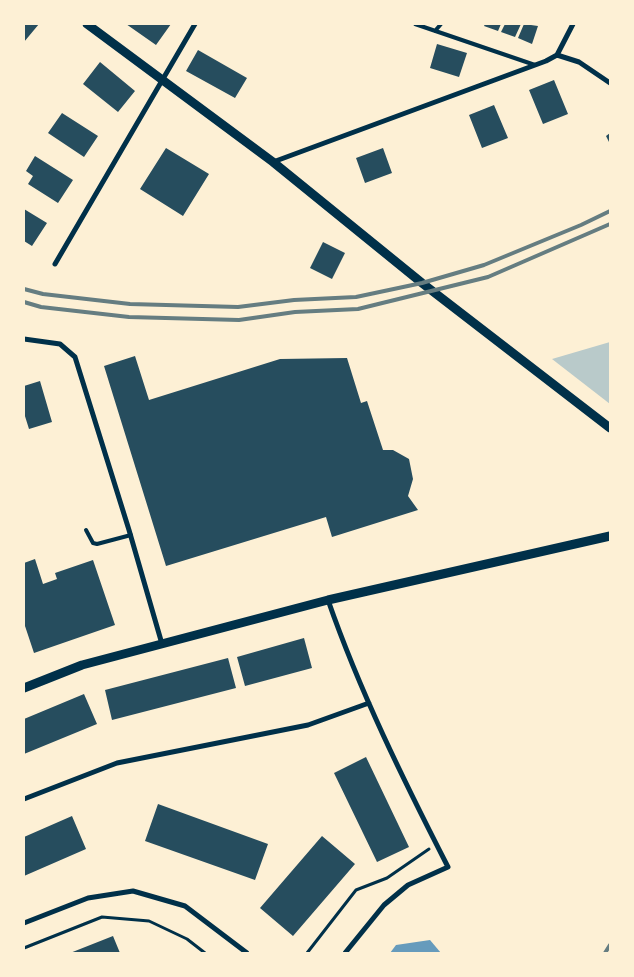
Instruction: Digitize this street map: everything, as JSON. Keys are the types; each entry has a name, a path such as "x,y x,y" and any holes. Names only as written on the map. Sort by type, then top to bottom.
{"street":[{"path":"87,24 161,81 273,162 422,283 610,428"},
{"path":"55,264 195,24"},
{"path":"273,162 535,65 556,55 573,24"},
{"path":"556,55 579,62 610,83"},
{"path":"24,339 60,344 75,357 131,536 162,644"},
{"path":"24,688 82,665 328,600 610,536"},
{"path":"328,600 369,703 448,867 408,885 384,905 345,953"},
{"path":"24,799 117,763 308,725 369,703"},
{"path":"24,923 88,898 133,891 185,906 247,953"}],"lane":[{"path":"415,24 535,65"},
{"path":"435,31 441,24"},
{"path":"86,530 93,543 97,544 131,536"}],"path":[{"path":"307,953 356,890 387,878 437,844"},
{"path":"24,948 102,917 149,921 187,939 205,953"}],"shaded area":[{"path":"610,342 610,404 552,359"}],"water":[{"path":"430,940 441,953 390,953 396,945"}],"building":[{"path":"24,24 39,24 24,42"},
{"path":"126,24 171,24 156,45"},
{"path":"485,24 501,24 498,31 484,26"},
{"path":"505,24 521,24 515,37 501,32"},
{"path":"524,24 538,26 532,44 518,38"},
{"path":"437,44 467,53 459,77 430,68"},
{"path":"198,50 247,78 235,98 186,71"},
{"path":"100,62 135,91 118,112 83,84"},
{"path":"554,80 568,114 543,124 529,90"},
{"path":"494,105 508,138 482,148 469,115"},
{"path":"62,113 98,136 84,157 48,133"},
{"path":"610,133 610,144 606,136"},
{"path":"166,148 209,174 183,216 140,189"},
{"path":"383,148 392,173 365,183 356,158"},
{"path":"35,156 73,180 58,203 28,184 33,176 26,171"},
{"path":"24,209 47,223 32,246 24,241"},
{"path":"323,242 345,253 332,279 310,268"},
{"path":"135,356 149,400 280,359 347,358 361,403 367,401 383,450 393,450 409,459 413,479 408,496 418,510 332,537 326,517 166,566 104,366"},
{"path":"40,381 52,422 29,429 24,413 24,386"},
{"path":"35,559 43,584 57,579 55,573 93,560 115,625 34,653 24,623 24,563"},
{"path":"304,638 312,668 245,686 237,657"},
{"path":"228,658 236,688 112,720 105,690"},
{"path":"84,694 97,724 24,754 24,719"},
{"path":"366,757 409,847 377,862 334,773"},
{"path":"158,804 268,844 255,880 145,841"},
{"path":"72,816 86,849 24,876 24,837"},
{"path":"322,836 355,864 293,936 260,908"},
{"path":"113,936 120,953 70,953"}],"railway":[{"path":"24,289 43,294 130,304 238,307 294,300 356,297 422,283 484,265 610,211"},
{"path":"24,302 41,307 129,317 239,320 295,312 358,309 488,277 610,224"},
{"path":"605,953 610,945"}]}
